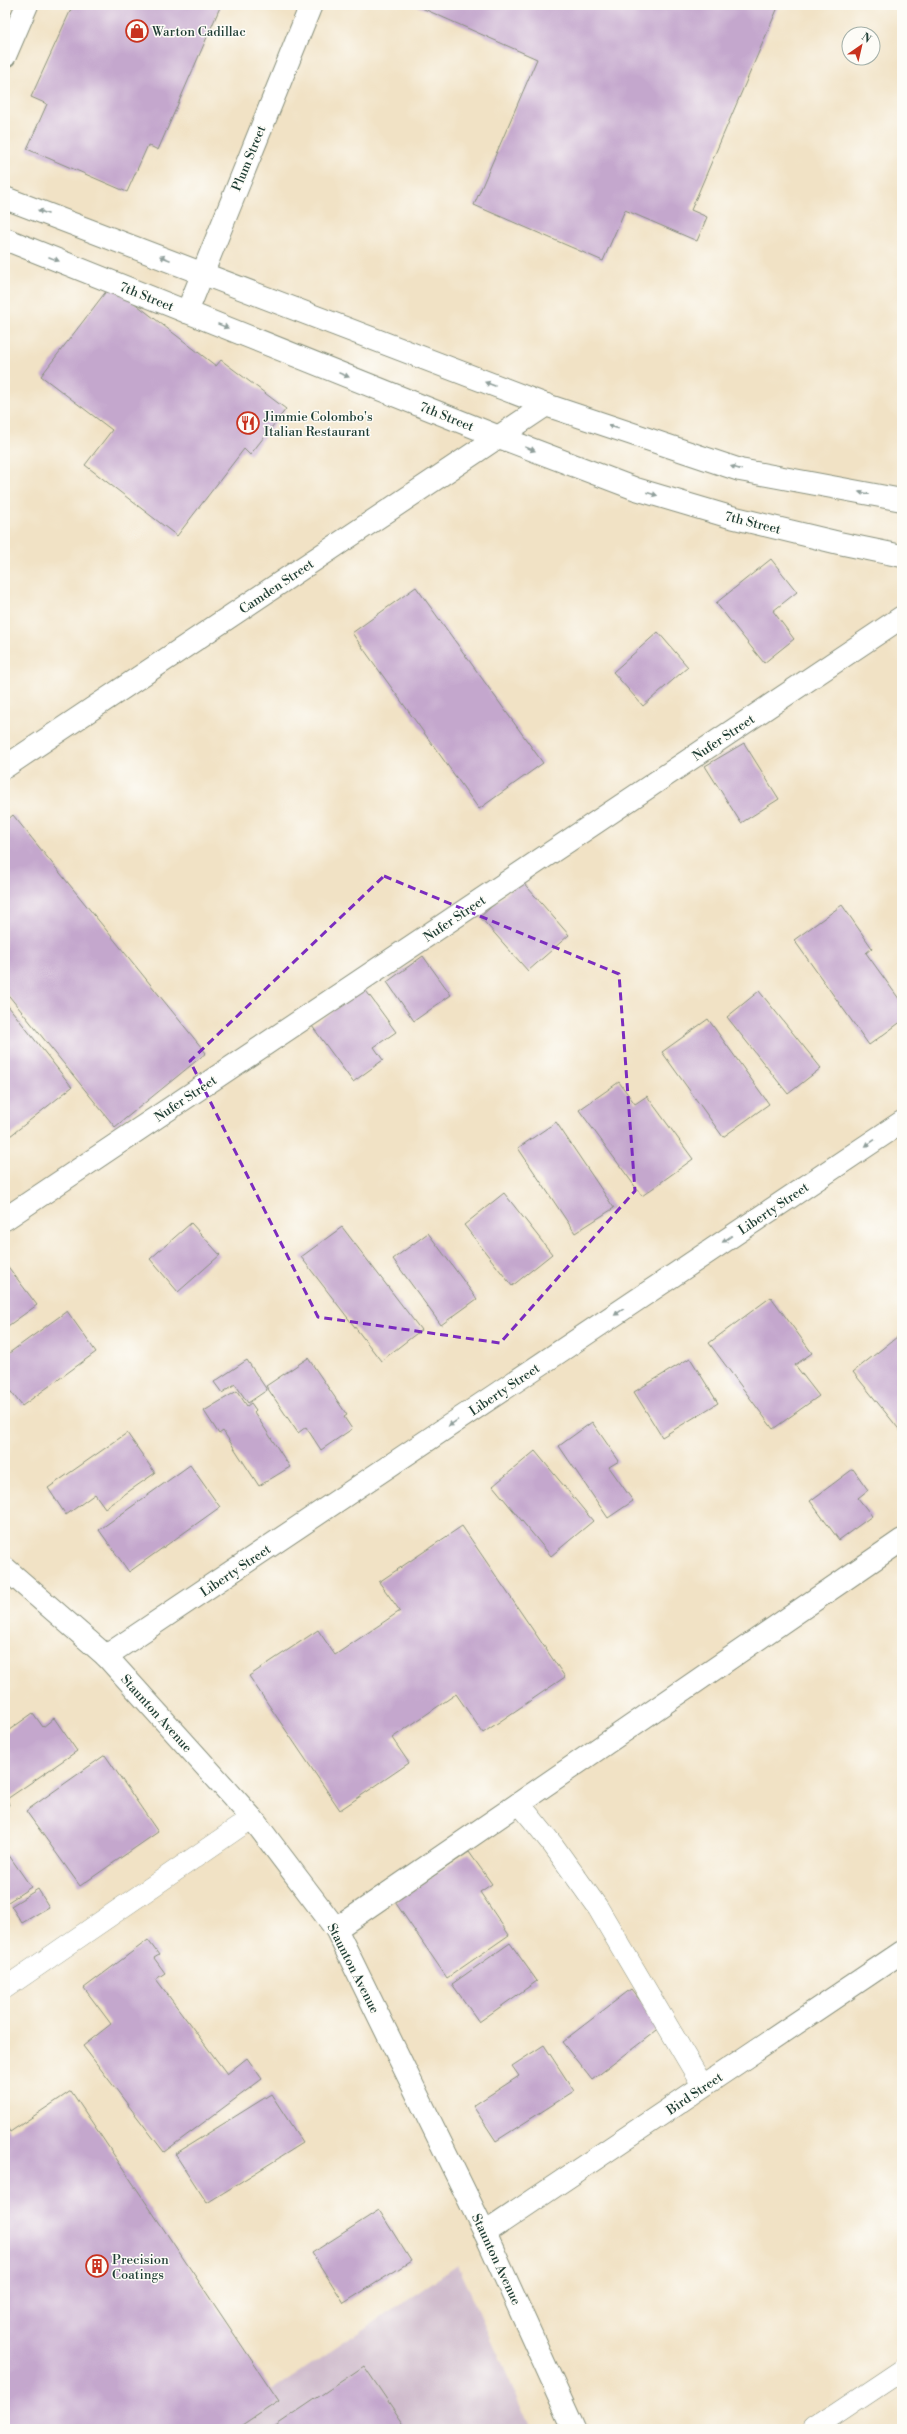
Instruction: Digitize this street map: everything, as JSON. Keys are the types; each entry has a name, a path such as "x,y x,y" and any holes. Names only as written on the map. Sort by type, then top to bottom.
{"street":[{"path":"5,56 27,5"},
{"name":"Plum Street","path":"187,312 201,272 311,5"},
{"path":"5,198 546,405 740,470 902,500"},
{"name":"7th Street","path":"5,239 499,437 644,491 727,516 839,543 902,556"},
{"name":"Camden Street","path":"5,767 546,405"},
{"name":"Nufer Street","path":"5,1219 902,617"},
{"name":"Liberty Street","path":"106,1656 902,1122"},
{"path":"336,1928 902,1540"},
{"name":"Staunton Avenue","path":"5,1568 106,1656 252,1818 336,1928 485,2233 574,2429"},
{"name":"Bird Street","path":"485,2233 902,1952"}],"lane":[{"path":"519,1803 553,1845 598,1908 703,2086"},
{"path":"5,1988 252,1818"},
{"path":"814,2429 902,2370"}],"highlighted area":[{"path":"384,876 619,974 635,1191 500,1343 318,1317 190,1061"}],"shaded area":[{"path":"458,2265 531,2429 216,2429"}],"building":[{"path":"73,5 221,5 158,150 148,145 127,192 27,149 47,104 31,97"},
{"path":"415,5 779,5 691,210 707,217 697,241 625,210 603,261 474,205 537,59"},
{"path":"111,285 216,366 221,360 286,409 250,455 244,449 177,536 85,465 112,430 41,376"},
{"path":"771,559 797,592 773,611 794,639 764,663 716,603"},
{"path":"416,587 543,763 479,809 352,633"},
{"path":"658,632 688,667 643,706 613,672"},
{"path":"744,743 779,799 741,823 705,766"},
{"path":"13,815 206,1053 115,1127 5,991 5,822"},
{"path":"521,880 569,935 528,971 480,917"},
{"path":"842,905 872,948 866,953 902,1003 902,1021 869,1045 794,940"},
{"path":"423,956 451,995 414,1021 387,982"},
{"path":"364,988 396,1032 374,1047 383,1060 353,1082 312,1026"},
{"path":"759,991 821,1068 788,1094 727,1017"},
{"path":"5,1002 72,1087 5,1140"},
{"path":"708,1019 769,1104 723,1137 662,1052"},
{"path":"619,1082 635,1104 647,1096 693,1159 642,1196 579,1110"},
{"path":"556,1122 614,1208 575,1233 518,1148"},
{"path":"504,1193 552,1254 512,1286 464,1225"},
{"path":"191,1223 220,1255 178,1292 150,1259"},
{"path":"342,1227 421,1330 381,1361 301,1257"},
{"path":"428,1233 477,1299 441,1325 393,1259"},
{"path":"6,1264 37,1305 5,1328 5,1265"},
{"path":"771,1297 812,1353 795,1365 819,1396 773,1429 709,1343"},
{"path":"67,1311 96,1352 22,1406 8,1388 5,1391 5,1356"},
{"path":"897,1337 902,1343 902,1433 853,1372"},
{"path":"308,1358 347,1415 344,1417 352,1429 321,1450 306,1427 298,1433 266,1386"},
{"path":"690,1358 718,1403 662,1437 634,1392"},
{"path":"247,1360 267,1390 248,1403 235,1384 222,1393 214,1382"},
{"path":"237,1391 247,1406 251,1403 256,1410 254,1412 290,1467 259,1486 223,1431 219,1434 204,1411"},
{"path":"592,1422 619,1461 609,1467 633,1501 608,1518 559,1446"},
{"path":"127,1433 155,1473 105,1508 95,1494 66,1515 48,1488"},
{"path":"535,1451 593,1521 551,1556 493,1486"},
{"path":"190,1465 220,1507 129,1572 99,1530"},
{"path":"853,1469 868,1490 858,1498 872,1516 839,1540 810,1501"},
{"path":"462,1526 565,1677 483,1733 456,1694 392,1738 409,1763 340,1810 249,1676 318,1630 335,1655 400,1611 379,1582"},
{"path":"33,1713 43,1727 54,1718 77,1751 7,1799 9,1805 5,1807 5,1733"},
{"path":"105,1755 158,1832 80,1886 26,1811"},
{"path":"469,1852 492,1884 480,1892 509,1935 447,1978 395,1902"},
{"path":"8,1854 31,1887 5,1904 5,1856"},
{"path":"38,1889 49,1907 22,1923 11,1906"},
{"path":"148,1940 159,1955 154,1958 165,1973 156,1979 227,2074 247,2058 262,2079 164,2152 83,2046 111,2024 84,1988"},
{"path":"510,1943 537,1981 479,2022 452,1984"},
{"path":"631,1989 661,2027 592,2080 562,2042"},
{"path":"544,2045 574,2091 496,2141 473,2106 519,2076 512,2066"},
{"name":"Precision Coatings","path":"71,2091 279,2401 237,2429 5,2429 5,2124 10,2132"},
{"path":"271,2094 303,2143 207,2203 175,2154"},
{"path":"379,2210 411,2261 344,2303 312,2253"},
{"path":"364,2366 407,2429 271,2429"}],"place":[{"name":"Warton Cadillac","path":"137,31"},
{"name":"Jimmie Colombo's Italian Restaurant","path":"248,423"},
{"name":"Precision Coatings","path":"97,2266"}]}
